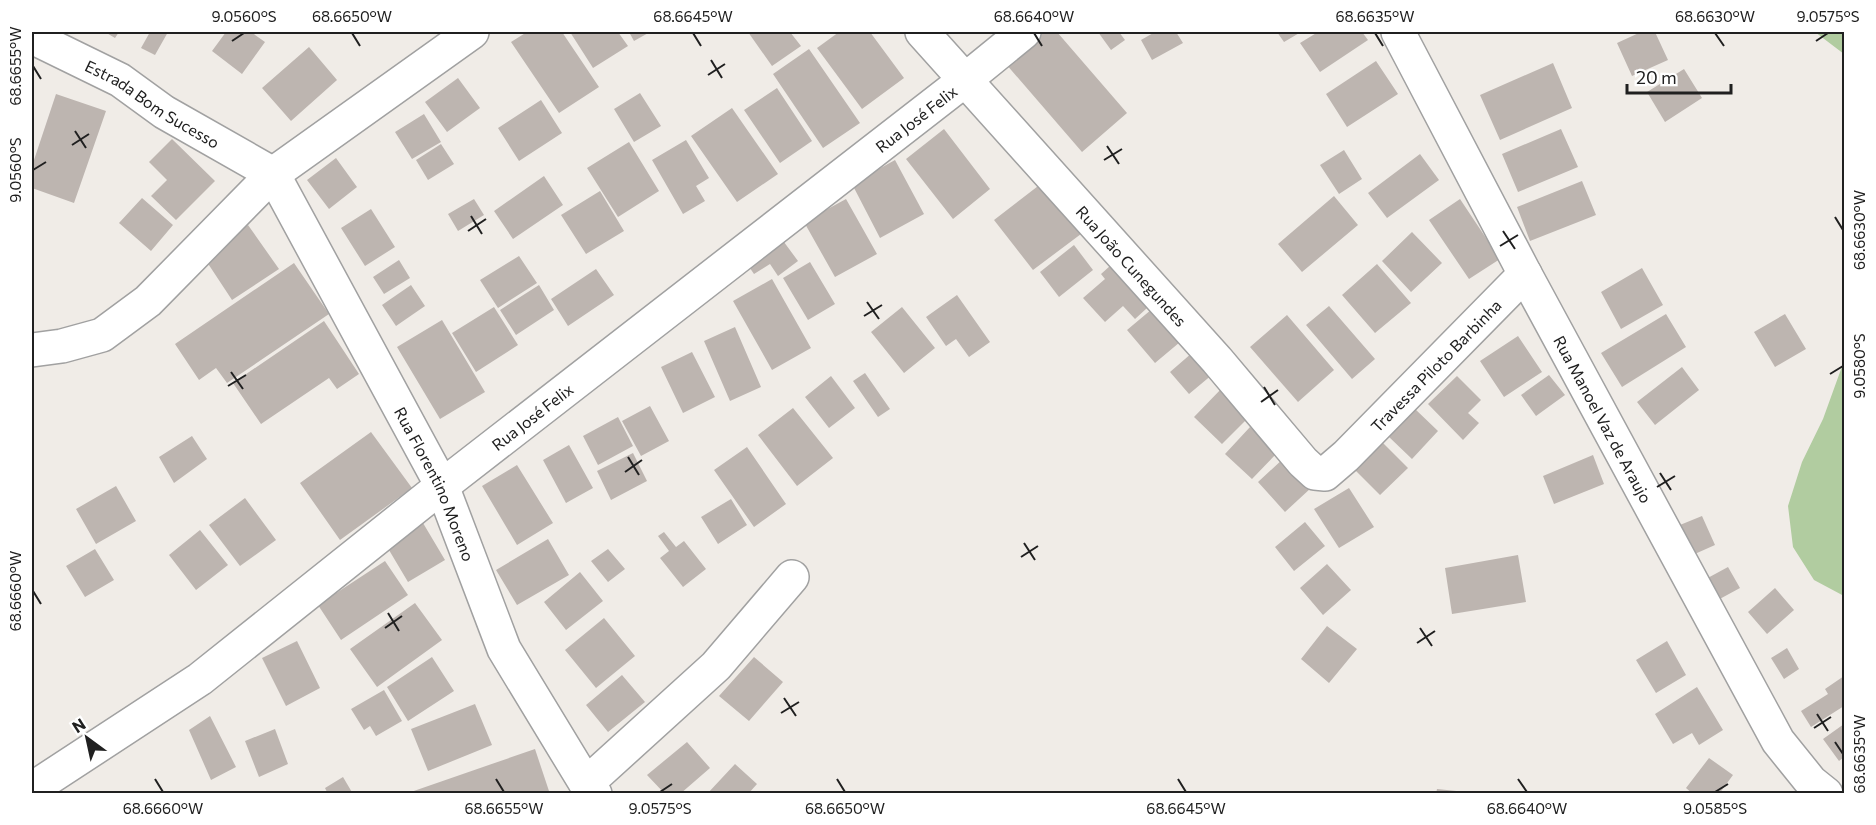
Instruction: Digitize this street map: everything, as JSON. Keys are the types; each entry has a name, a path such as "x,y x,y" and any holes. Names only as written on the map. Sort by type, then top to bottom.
{"street":[{"path":"32,350 62,346 102,335 148,301 273,174 472,32"},
{"name":"Rua João Cunegundes","path":"922,32 1217,360 1303,462 1315,472 1325,474 1346,456"},
{"name":"Rua José Felix","path":"32,789 200,679 442,486 1024,32"},
{"name":"Rua Manoel Vaz de Araujo","path":"1398,32 1525,274 1778,741 1811,782 1826,794"},
{"name":"Estrada Bom Sucesso","path":"32,38 120,80 164,112 273,174"},
{"name":"Rua Florentino Moreno","path":"273,174 442,486 504,649 591,789"},
{"name":"Travessa Piloto Barbinha","path":"1346,456 1525,274"},
{"path":"591,789 716,666 792,577"}],"green space":[{"path":"1815,32 1844,32 1844,54"},
{"path":"1844,361 1844,596 1814,580 1793,547 1788,506 1802,462 1823,419"}],"building":[{"path":"105,32 119,32 115,38"},
{"path":"150,32 168,32 155,55 141,48"},
{"path":"226,32 251,32 265,42 242,74 212,51"},
{"path":"527,32 562,32 599,87 559,113 511,42"},
{"path":"570,32 618,32 628,46 593,68"},
{"path":"629,32 650,32 634,41"},
{"path":"748,32 790,32 801,46 772,66"},
{"path":"839,32 870,32 904,78 862,109 817,48"},
{"path":"1043,32 1057,32 1127,113 1082,152 1006,64"},
{"path":"1098,32 1119,32 1125,40 1111,50"},
{"path":"1155,32 1176,32 1183,43 1152,60 1141,40"},
{"path":"1277,32 1301,32 1284,42"},
{"path":"1318,32 1362,32 1368,40 1320,72 1300,43"},
{"path":"1641,32 1655,32 1668,60 1632,76 1617,43"},
{"path":"309,47 337,80 291,121 262,88"},
{"path":"809,49 860,123 823,148 773,74"},
{"path":"1376,61 1398,94 1347,127 1326,94"},
{"path":"1553,63 1572,108 1500,140 1480,95"},
{"path":"1684,69 1702,98 1665,122 1647,92"},
{"path":"458,78 480,108 447,132 425,102"},
{"path":"777,88 812,141 780,163 744,110"},
{"path":"640,93 661,126 634,142 614,109"},
{"path":"56,94 106,111 74,203 32,188 32,166"},
{"path":"541,100 562,133 519,161 498,128"},
{"path":"732,108 778,174 737,202 691,136"},
{"path":"424,114 441,142 412,159 395,132"},
{"path":"944,129 990,189 953,219 906,159"},
{"path":"1561,129 1578,167 1518,192 1502,154"},
{"path":"172,139 215,181 176,220 151,196 167,180 149,162"},
{"path":"686,140 709,178 696,186 705,201 683,214 652,160"},
{"path":"629,142 659,191 618,217 587,168"},
{"path":"441,144 454,164 428,180 416,160"},
{"path":"1344,150 1362,179 1339,194 1320,165"},
{"path":"1420,154 1439,180 1387,218 1368,193"},
{"path":"336,158 357,187 329,209 307,180"},
{"path":"895,160 924,214 880,238 852,184"},
{"path":"544,176 563,205 513,239 494,211"},
{"path":"1582,181 1596,215 1530,241 1517,207"},
{"path":"1042,183 1081,234 1033,270 994,220"},
{"path":"600,191 624,231 586,254 561,215"},
{"path":"1334,196 1358,225 1302,272 1278,244"},
{"path":"142,198 173,225 151,251 119,223"},
{"path":"474,199 484,215 458,231 448,214"},
{"path":"846,199 877,254 835,277 804,222"},
{"path":"1460,199 1500,259 1469,279 1429,220"},
{"path":"371,209 395,247 365,266 341,228"},
{"path":"248,225 279,269 232,300 203,256"},
{"path":"1412,232 1442,263 1411,292 1382,261"},
{"path":"781,238 798,261 778,276 770,264 754,274 743,258"},
{"path":"1074,245 1093,270 1059,297 1040,272"},
{"path":"519,256 537,283 498,308 480,280"},
{"path":"1120,257 1158,298 1135,319 1123,306 1105,322 1083,298 1105,279 1101,274"},
{"path":"399,260 410,278 384,294 373,277"},
{"path":"810,262 835,304 808,320 783,278"},
{"path":"294,263 329,314 227,383 216,368 199,380 175,344"},
{"path":"1377,264 1411,303 1375,333 1342,295"},
{"path":"1642,268 1663,305 1621,329 1601,292"},
{"path":"596,269 614,295 568,326 551,299"},
{"path":"772,279 811,348 772,370 733,301"},
{"path":"411,285 425,306 396,326 382,305"},
{"path":"539,285 554,310 516,335 500,310"},
{"path":"957,295 990,342 969,357 956,339 946,346 926,317"},
{"path":"1158,304 1186,337 1155,363 1127,330"},
{"path":"1329,306 1375,359 1352,379 1306,325"},
{"path":"494,307 518,345 476,372 452,333"},
{"path":"902,307 935,348 904,373 871,332"},
{"path":"1666,314 1686,347 1622,387 1601,353"},
{"path":"1785,314 1806,349 1775,367 1754,332"},
{"path":"1287,315 1334,370 1298,402 1250,347"},
{"path":"442,320 485,392 440,419 397,347"},
{"path":"324,321 359,374 337,389 329,378 261,424 233,383"},
{"path":"735,327 761,387 730,401 704,341"},
{"path":"1518,336 1542,372 1504,397 1480,361"},
{"path":"1200,346 1219,369 1189,394 1170,372"},
{"path":"692,352 715,397 683,413 661,367"},
{"path":"1682,367 1699,390 1655,425 1637,402"},
{"path":"865,373 890,409 878,417 853,381"},
{"path":"1549,375 1565,395 1536,416 1521,395"},
{"path":"831,376 855,408 829,428 805,397"},
{"path":"1457,376 1481,400 1468,413 1479,423 1463,440 1428,404"},
{"path":"1223,387 1252,414 1222,444 1194,417"},
{"path":"650,406 669,441 641,456 622,421"},
{"path":"793,408 833,458 797,486 758,435"},
{"path":"1414,408 1438,431 1412,459 1388,436"},
{"path":"618,417 633,446 598,465 583,436"},
{"path":"1250,427 1277,453 1252,479 1225,454"},
{"path":"371,432 412,488 340,540 300,483"},
{"path":"192,436 207,459 174,483 159,457"},
{"path":"1383,443 1408,468 1380,495 1355,470"},
{"path":"569,445 593,488 566,503 543,460"},
{"path":"747,447 786,504 754,527 714,470"},
{"path":"633,453 647,481 611,500 597,471"},
{"path":"1593,455 1604,484 1554,504 1543,476"},
{"path":"1284,458 1311,488 1285,512 1258,482"},
{"path":"517,465 553,523 517,545 482,486"},
{"path":"116,486 136,521 96,544 76,509"},
{"path":"1349,488 1374,527 1339,548 1314,509"},
{"path":"245,498 276,540 240,566 209,525"},
{"path":"731,499 747,525 718,544 701,517"},
{"path":"1702,516 1715,545 1688,557 1675,527"},
{"path":"1305,522 1325,546 1294,571 1275,547"},
{"path":"423,523 445,560 408,582 386,545"},
{"path":"200,530 228,565 196,590 169,555"},
{"path":"664,532 676,547 684,541 706,569 683,587 660,558 669,551 658,536"},
{"path":"548,539 569,575 517,605 496,570"},
{"path":"95,549 114,580 85,597 66,566"},
{"path":"608,549 625,569 608,582 591,561"},
{"path":"1518,555 1526,602 1452,614 1445,568"},
{"path":"385,561 408,595 341,640 318,605"},
{"path":"1327,564 1351,590 1323,615 1300,588"},
{"path":"1728,567 1740,588 1716,601 1704,580"},
{"path":"580,572 603,601 566,630 544,602"},
{"path":"1775,588 1794,610 1767,634 1748,612"},
{"path":"415,603 442,640 377,687 350,649"},
{"path":"604,618 635,656 596,688 565,650"},
{"path":"1327,626 1357,649 1329,683 1301,659"},
{"path":"297,641 320,688 286,706 262,658"},
{"path":"1667,641 1686,675 1656,693 1636,660"},
{"path":"1787,648 1799,669 1784,679 1771,658"},
{"path":"432,657 454,691 408,721 387,687"},
{"path":"754,657 783,682 749,721 719,696"},
{"path":"622,675 645,702 608,732 586,705"},
{"path":"1844,676 1844,706 1811,727 1801,711 1828,694 1825,689"},
{"path":"1697,687 1723,730 1699,745 1692,733 1673,744 1655,714"},
{"path":"384,690 402,721 376,736 370,726 364,730 351,709"},
{"path":"475,704 492,745 428,771 411,729"},
{"path":"210,716 236,767 211,780 189,730"},
{"path":"1844,724 1844,757 1839,761 1823,739"},
{"path":"275,729 288,764 259,777 245,741"},
{"path":"687,742 710,768 680,794 665,794 647,775"},
{"path":"535,749 550,794 408,794 408,793"},
{"path":"1709,758 1733,775 1719,794 1693,794 1686,788"},
{"path":"735,764 757,784 748,794 707,794"},
{"path":"343,777 353,794 328,794 325,788"},
{"path":"1437,789 1466,792 1465,794 1436,794"}]}
